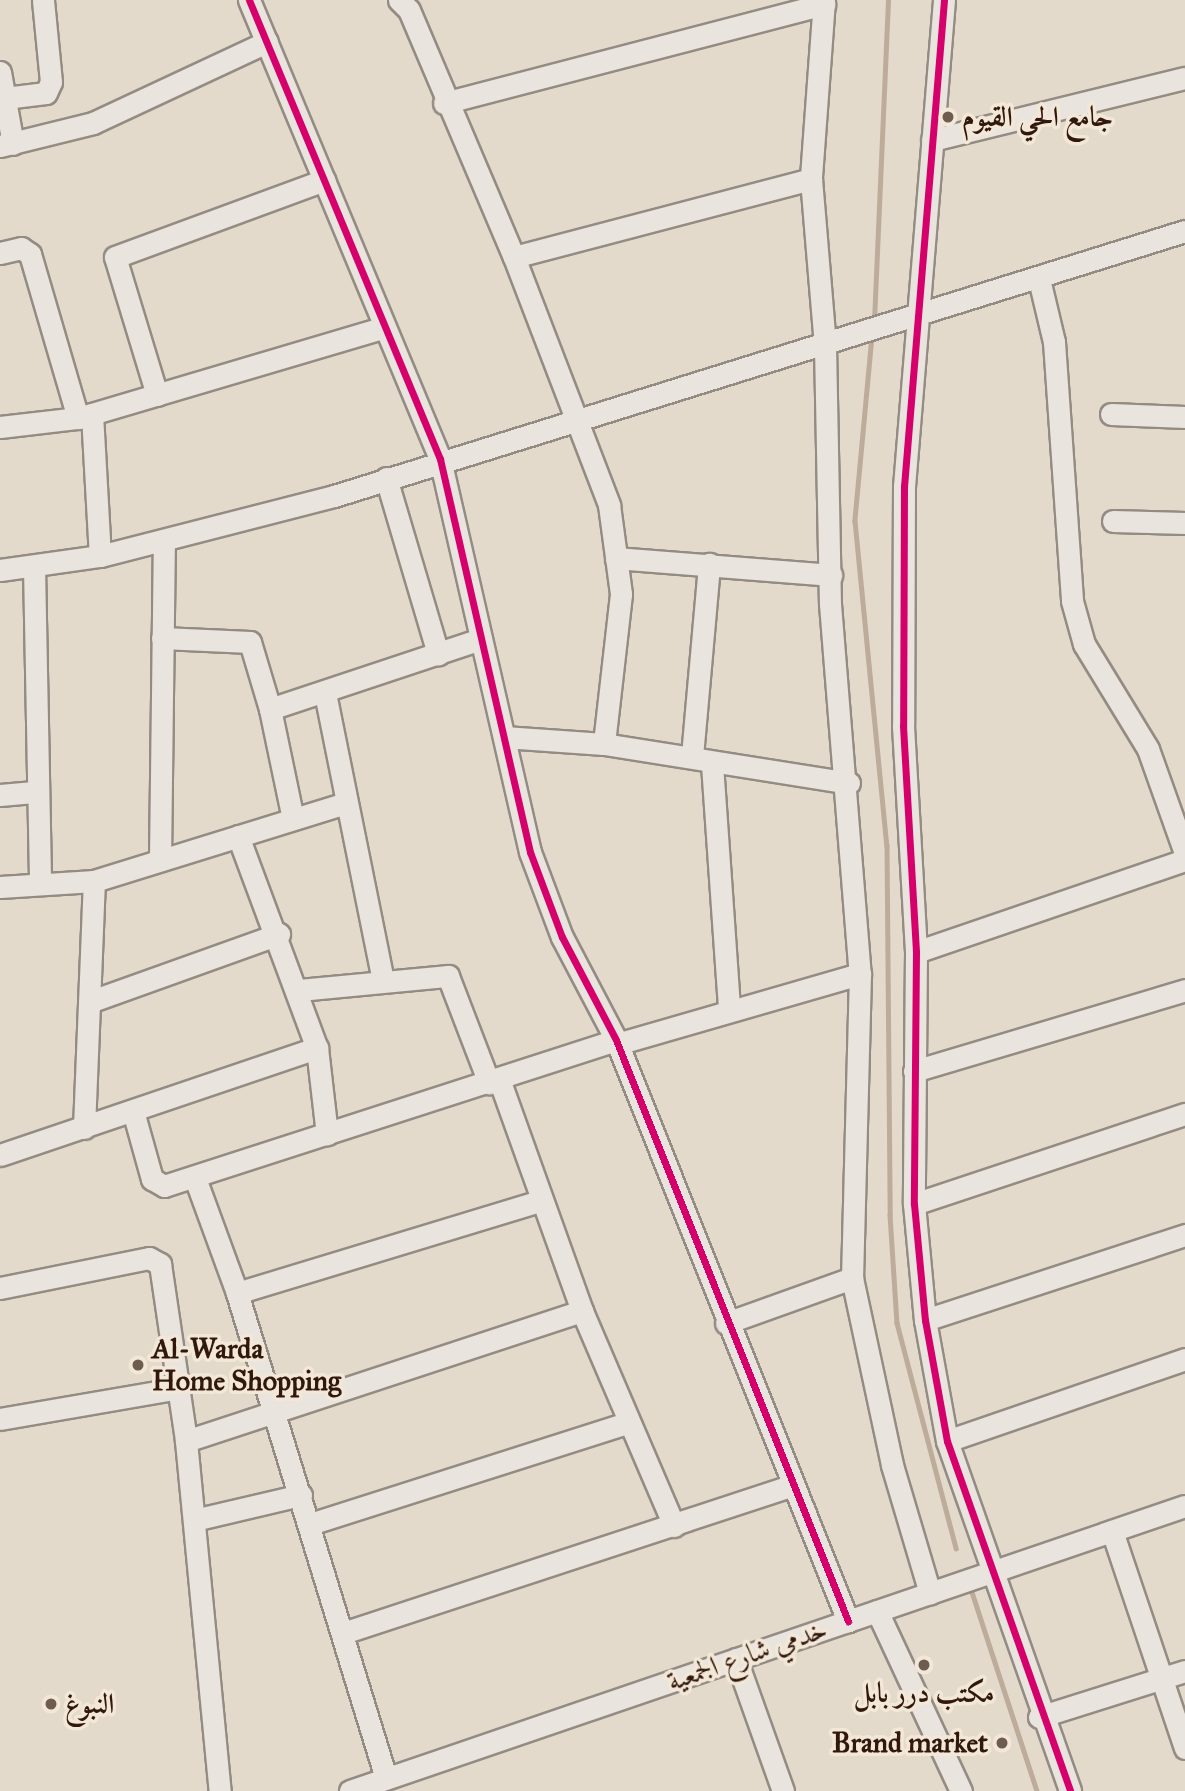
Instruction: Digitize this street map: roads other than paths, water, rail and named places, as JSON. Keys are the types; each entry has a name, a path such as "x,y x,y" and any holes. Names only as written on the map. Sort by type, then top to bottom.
{"street":[{"path":"5,98 46,93 51,82 43,0"},
{"path":"249,0 440,459 530,852 562,937 616,1042 789,1486 848,1621"},
{"path":"943,0 918,319 901,612 916,951 914,1204 925,1320 947,1441 995,1571 1040,1717 1070,1791"},
{"path":"444,103 824,2 811,179 825,345 831,575 849,783 860,974 852,1278 892,1465 930,1593"},
{"path":"410,3 444,103 514,257 609,505 621,594 604,744"},
{"path":"0,72 5,98 6,145 93,123 267,42"},
{"path":"932,140 1185,78"},
{"path":"514,257 811,179"},
{"path":"157,395 115,257 324,180"},
{"path":"0,570 100,556 386,478 575,416 918,319 1185,231"},
{"path":"0,253 21,248 30,254 85,416 100,556"},
{"path":"1039,279 1054,342 1072,601 1084,644 1148,748 1185,853"},
{"path":"0,426 85,416 385,327"},
{"path":"1111,414 1185,417"},
{"path":"386,478 438,654"},
{"path":"1113,521 1185,523"},
{"path":"160,860 164,540"},
{"path":"616,558 831,575"},
{"path":"692,757 709,564"},
{"path":"34,566 34,792 40,884"},
{"path":"162,638 250,642 270,709 293,820"},
{"path":"270,709 325,693 481,639"},
{"path":"325,693 383,980"},
{"path":"504,737 604,744 692,757 712,764 849,783"},
{"path":"712,764 729,1008"},
{"path":"0,795 34,792"},
{"path":"0,887 94,880 346,803"},
{"path":"238,836 279,934 317,1048 327,1134"},
{"path":"916,951 1185,860"},
{"path":"84,1128 94,880"},
{"path":"89,1002 279,934"},
{"path":"133,1111 156,1184 195,1178 616,1042 729,1008 860,974"},
{"path":"299,990 383,980 449,976 494,1081 582,1311 674,1527"},
{"path":"914,1071 1185,990"},
{"path":"0,1155 317,1048"},
{"path":"914,1204 1185,1114"},
{"path":"195,1178 237,1293 386,1778"},
{"path":"237,1293 540,1201"},
{"path":"925,1320 1185,1235"},
{"path":"0,1288 156,1259 186,1441 220,1791"},
{"path":"726,1323 852,1278"},
{"path":"186,1441 274,1416 582,1311"},
{"path":"947,1441 1185,1359"},
{"path":"0,1419 179,1388"},
{"path":"310,1524 629,1422"},
{"path":"343,1633 674,1527 789,1486"},
{"path":"194,1520 300,1495"},
{"name":"خدمي شارع الجمعية","path":"350,1791 1185,1506"},
{"path":"1112,1531 1185,1748"},
{"path":"877,1611 961,1791"},
{"path":"736,1659 783,1791"},
{"path":"1040,1717 1185,1671"}],"waterway":[{"path":"874,321 888,0"},
{"path":"872,336 855,521 887,845 890,1215 897,1323 956,1548"},
{"path":"970,1586 1037,1791"}],"place":[{"name":"جامع الحي القيوم","path":"948,117"},
{"name":"Al-Warda Home Shopping","path":"138,1365"},
{"name":"مكتب درر بابل","path":"924,1665"},
{"name":"النبوغ","path":"51,1704"},
{"name":"Brand market","path":"1002,1743"}]}
